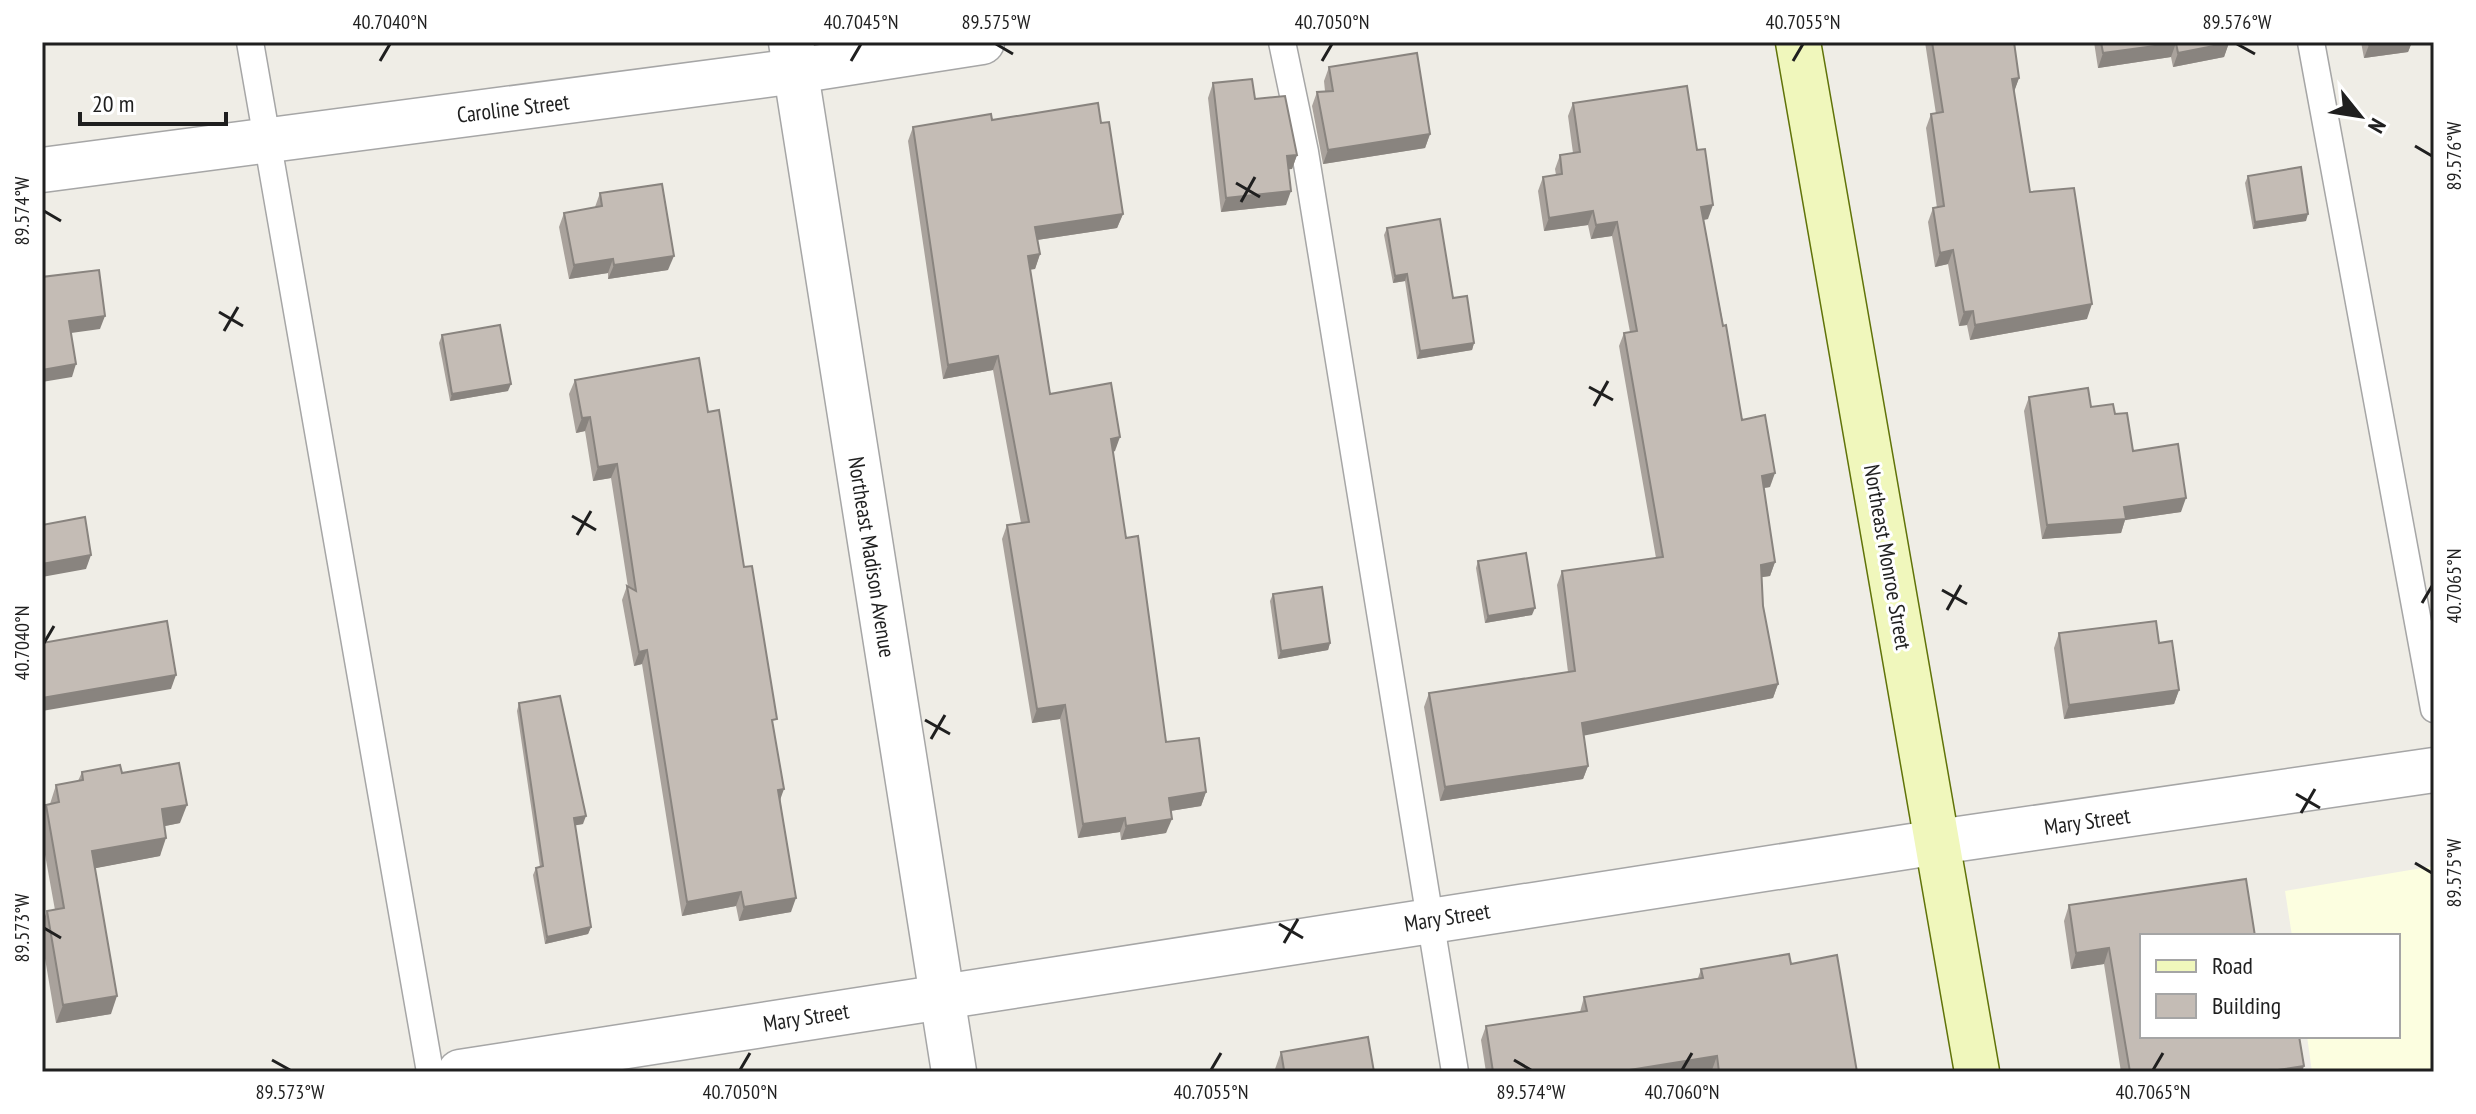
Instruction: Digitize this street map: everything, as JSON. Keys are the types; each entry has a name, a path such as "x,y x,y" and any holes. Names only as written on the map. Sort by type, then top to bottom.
{"street":[{"name":"Caroline Street","path":"42,170 266,141 794,57 982,42"},
{"name":"Northeast Monroe Street","path":"1798,42 1977,1072"},
{"name":"Northeast Madison Avenue","path":"794,57 954,1072"},
{"name":"Mary Street","path":"460,1072 1938,842 2434,770"}],"lane":[{"path":"250,42 430,1072"},
{"path":"1282,42 1305,152 1455,1072"},
{"path":"2311,42 2434,709"}],"shaded area":[{"path":"2434,866 2434,1072 2312,1072 2307,1038 2400,1038 2400,934 2292,934 2285,891"}],"building":[{"path":"1932,42 2014,42 2019,78 2012,79 2030,192 2074,188 2092,304 1975,325 1973,311 1964,312 1953,250 1940,253 1933,208 1944,206 1931,114 1943,112"},
{"path":"2101,42 2229,43 2178,53 2176,43 2103,53"},
{"path":"1417,53 1430,134 1328,150 1317,92 1333,91 1329,67"},
{"path":"1252,79 1255,99 1285,96 1297,155 1287,156 1291,191 1226,198 1213,83"},
{"path":"1687,86 1697,150 1705,149 1713,205 1701,207 1742,420 1765,415 1775,473 1762,476 1775,562 1761,565 1763,606 1778,684 1582,723 1588,766 1445,787 1429,693 1575,671 1562,571 1663,557 1624,333 1637,331 1617,222 1596,225 1593,211 1549,218 1543,177 1562,174 1560,155 1580,152 1573,103"},
{"path":"1098,103 1101,123 1109,122 1123,214 1035,227 1040,254 1028,256 1050,394 1111,383 1120,437 1111,439 1126,538 1138,536 1166,742 1199,738 1206,792 1169,798 1172,819 1126,826 1125,818 1083,824 1065,705 1037,709 1007,525 1029,522 998,356 948,365 913,127 991,114 992,120"},
{"path":"2301,167 2308,214 2255,222 2248,176"},
{"path":"662,184 674,256 614,265 613,259 574,265 564,213 602,206 600,193"},
{"path":"1440,219 1453,298 1467,296 1474,343 1420,351 1407,274 1395,276 1387,228"},
{"path":"99,270 105,316 69,321 76,364 42,370 42,277"},
{"path":"500,325 511,384 452,394 442,335"},
{"path":"699,358 708,412 719,410 744,567 752,566 777,719 772,720 784,789 778,790 796,898 744,907 741,892 687,902 647,650 639,652 627,586 636,591 617,464 598,467 590,417 582,418 575,380"},
{"path":"2088,388 2091,407 2113,404 2115,414 2127,413 2133,451 2178,444 2186,498 2124,507 2126,519 2047,525 2029,397"},
{"path":"85,517 91,555 42,564 42,525"},
{"path":"1526,553 1535,608 1488,616 1478,561"},
{"path":"1322,587 1330,643 1281,651 1273,594"},
{"path":"167,621 176,675 42,698 42,643"},
{"path":"2156,621 2159,643 2172,641 2179,690 2069,705 2059,633"},
{"path":"560,696 586,816 574,818 591,927 547,937 536,868 543,866 519,703"},
{"path":"179,763 187,805 162,809 166,838 92,851 117,996 63,1005 47,911 64,908 46,805 59,802 56,785 83,780 82,772 120,765 122,773"},
{"path":"2246,879 2255,934 2140,934 2140,1038 2299,1038 2304,1066 2264,1072 2130,1072 2109,948 2076,953 2069,905"},
{"path":"1789,954 1791,964 1837,955 1857,1072 1719,1072 1717,1056 1617,1072 1493,1072 1486,1026 1587,1011 1584,997 1703,978 1701,969"},
{"path":"1368,1037 1374,1072 1272,1072 1284,1070 1281,1052"}]}
